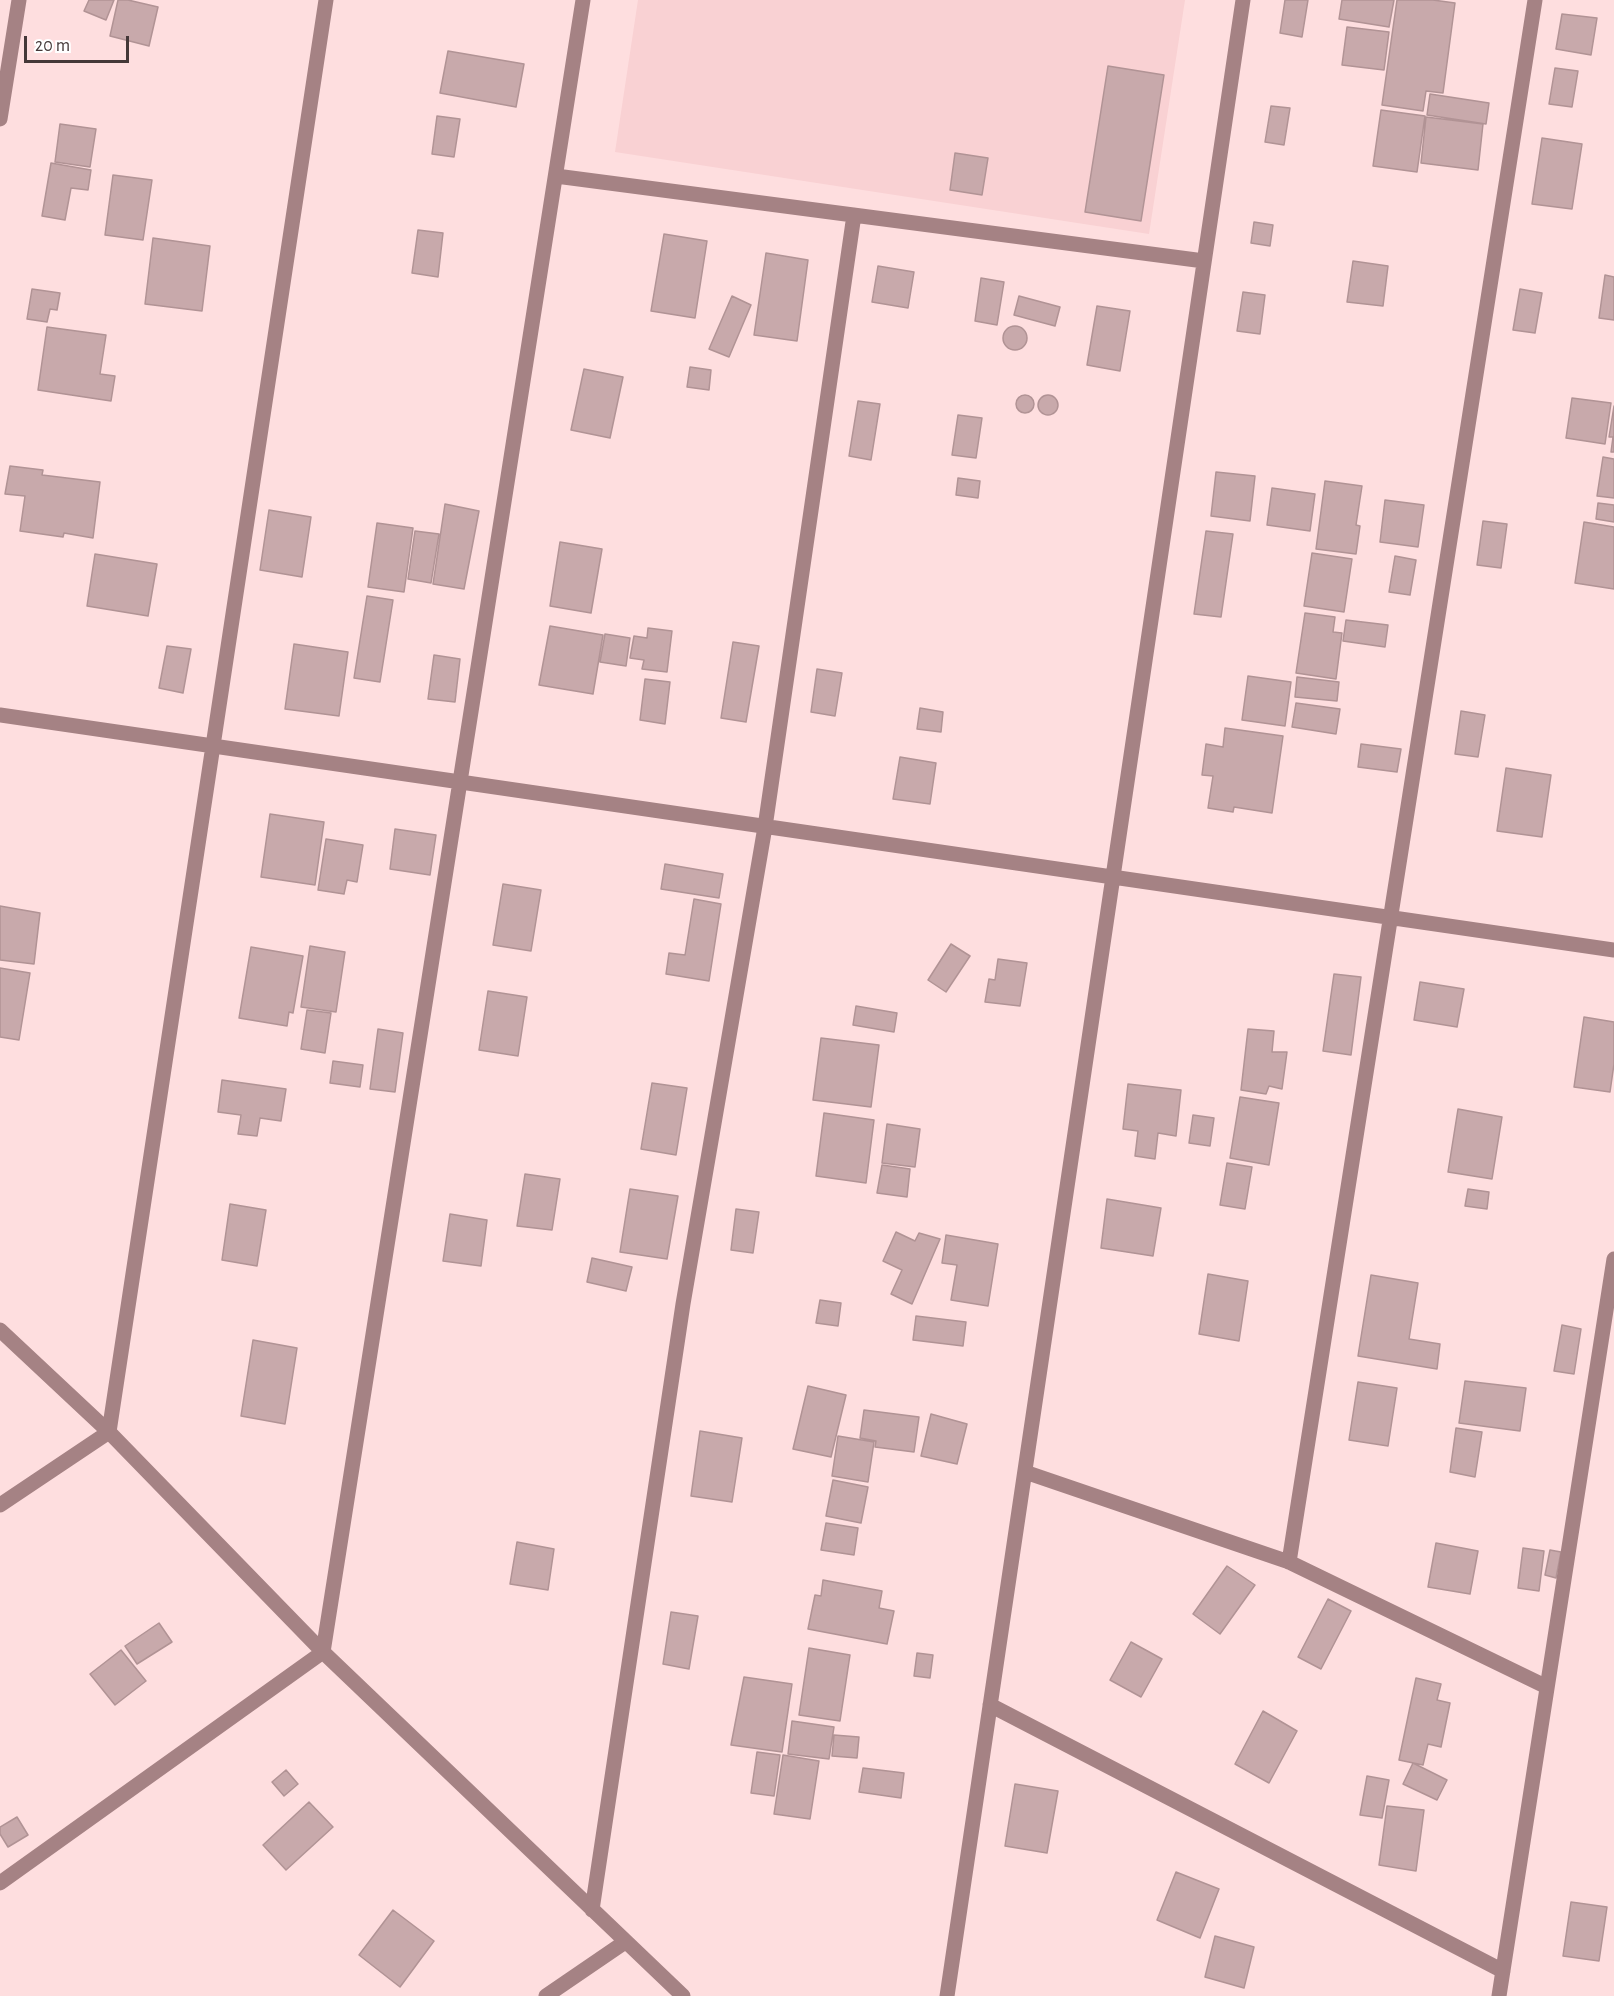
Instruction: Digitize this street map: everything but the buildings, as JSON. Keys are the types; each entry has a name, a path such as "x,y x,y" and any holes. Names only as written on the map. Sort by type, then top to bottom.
{"street":[{"path":"0,119 5,60 19,0"},
{"path":"0,1505 109,1432 327,0"},
{"path":"0,1883 323,1652 583,0"},
{"path":"947,1996 1243,0"},
{"path":"1289,1562 1534,0"},
{"path":"555,176 1204,261"},
{"path":"592,1910 683,1305 765,827 854,215"},
{"path":"0,715 1614,950"},
{"path":"1499,1996 1614,1259"},
{"path":"0,1330 109,1432 323,1652 683,1996"},
{"path":"1025,1472 1289,1562 1547,1687"},
{"path":"990,1705 1503,1971"},
{"path":"546,1996 625,1942"}],"shaded area":[{"path":"638,0 1185,0 1149,234 615,152"}]}
